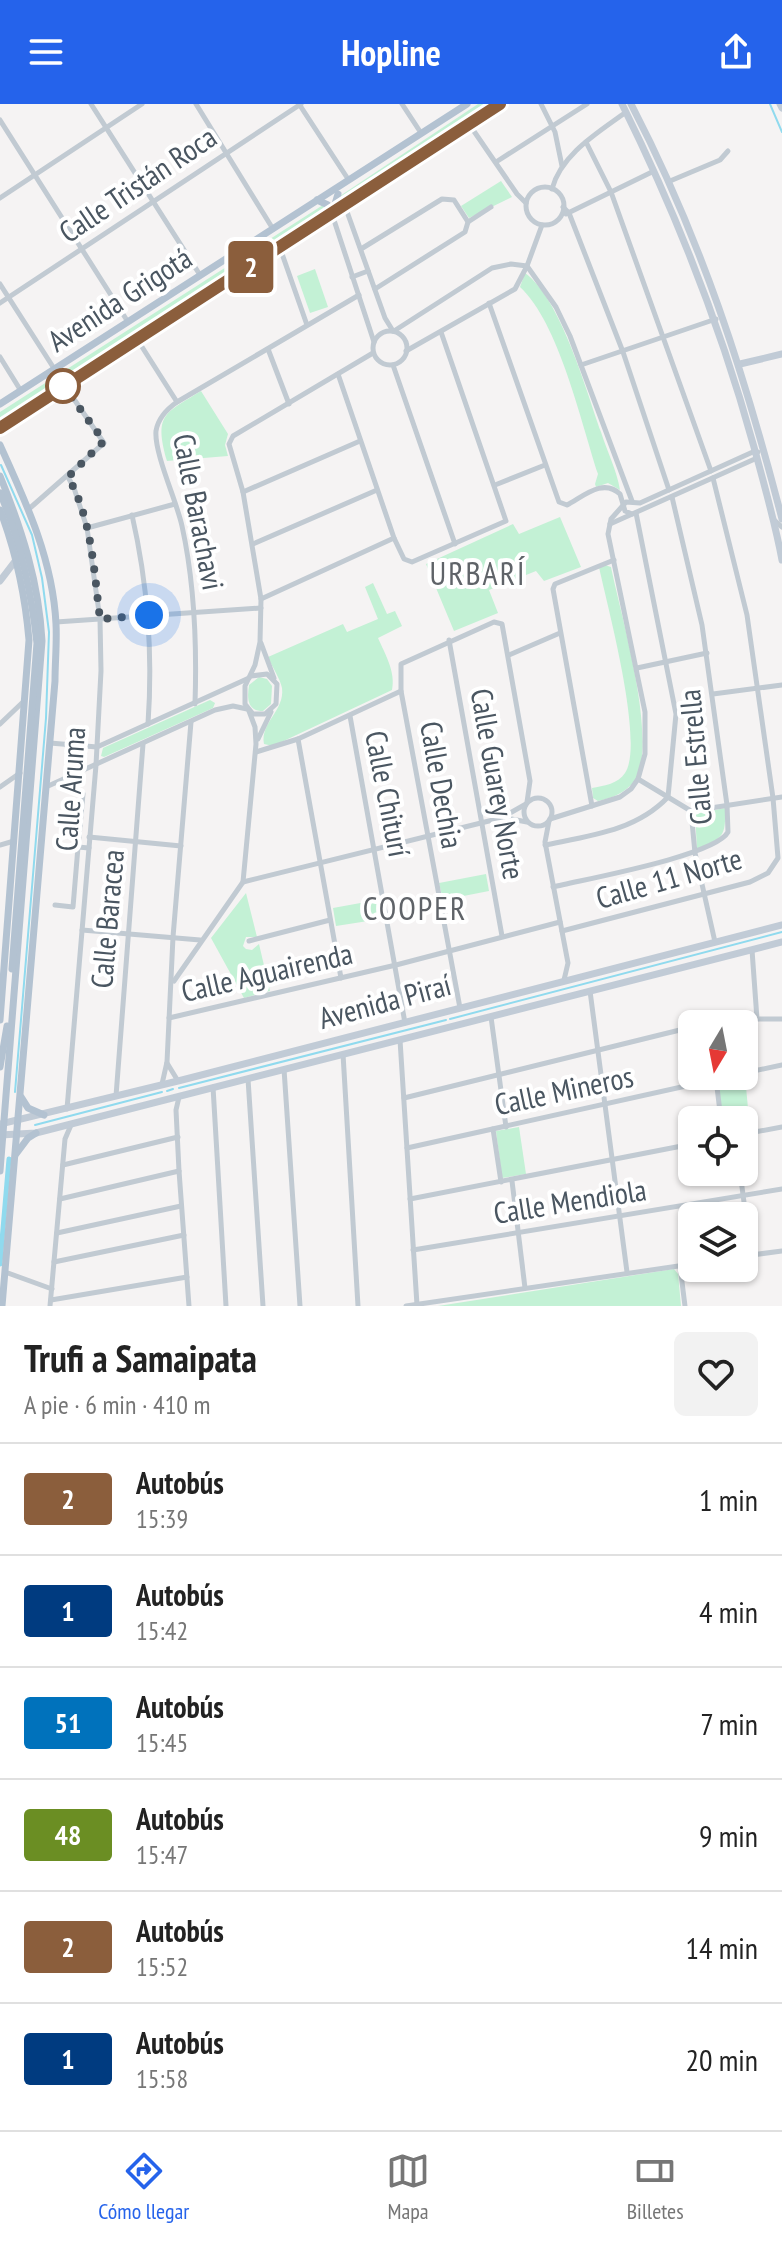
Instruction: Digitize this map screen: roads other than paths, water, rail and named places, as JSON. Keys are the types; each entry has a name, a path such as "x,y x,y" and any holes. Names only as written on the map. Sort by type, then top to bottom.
{"main road":[{"name":"Avenida Grigotá","path":"0,404 273,229 321,202 348,179 467,104"},
{"name":"Avenida Grigotá","path":"0,428 500,104"},
{"path":"631,104 672,185 696,242 740,364 767,462 782,560"},
{"path":"624,108 678,223 716,319 778,519"},
{"path":"655,171 672,185"},
{"path":"329,216 340,185"},
{"path":"338,194 338,199 347,204"},
{"path":"321,202 347,204"},
{"path":"321,202 328,205 329,216"},
{"path":"678,223 688,242 696,242"},
{"path":"703,285 708,287 721,308"},
{"path":"726,350 740,364"},
{"path":"740,364 782,354"},
{"path":"737,387 740,364"},
{"path":"0,445 30,508 44,555 56,622 50,743 2,1306"},
{"path":"0,476 29,558 37,592 42,641 0,1171"},
{"path":"0,493 24,560 32,595 37,643 7,1033 1,1040 0,1067"},
{"path":"0,510 24,592 29,640 27,699 0,1020"},
{"path":"0,581 16,560"},
{"path":"18,804 26,785"},
{"name":"Avenida Piraí","path":"2,1135 36,1133 400,1040 447,1019 460,1008 782,925"},
{"name":"Avenida Piraí","path":"2,1124 405,1023 491,1017 782,942"},
{"path":"3,980 13,954"},
{"path":"626,967 631,979"},
{"path":"180,1080 177,1089 182,1095"},
{"path":"158,1085 164,1099"},
{"path":"20,1096 28,1108 44,1115"},
{"path":"15,1156 28,1138 36,1133"}],"street":[{"path":"91,104 201,276"},
{"path":"0,198 142,104"},
{"path":"196,104 273,229"},
{"path":"300,104 348,179"},
{"name":"Calle Tristán Roca","path":"0,303 300,104"},
{"path":"402,104 421,133"},
{"path":"541,104 553,126 562,167"},
{"path":"496,162 587,104"},
{"path":"552,189 562,167 624,108"},
{"path":"0,120 129,323"},
{"path":"469,124 526,203 529,217 542,225 552,223 655,171"},
{"name":"Calle 11 Norte","path":"562,931 750,882 768,873 775,865 779,848 747,615 712,474 611,192 586,142"},
{"path":"672,185 720,160 728,151"},
{"path":"526,203 535,190 552,189 560,196 563,207 560,217"},
{"path":"361,249 442,199 452,198 468,222"},
{"path":"329,216 336,225 359,295 374,342 373,353 378,361 393,365 402,360 406,351 405,341 394,331 375,289 347,204"},
{"path":"375,289 465,232 468,222 491,207"},
{"name":"Calle Estrella","path":"553,887 695,853 725,838 728,832 707,653 670,493 623,352 569,213 563,207"},
{"path":"336,225 341,218 350,219"},
{"path":"406,351 515,289 542,225"},
{"path":"280,248 307,325"},
{"path":"374,342 381,333 394,331 492,268 511,264 527,266 556,307 581,365 625,488 635,503"},
{"path":"352,277 368,271"},
{"path":"0,284 55,370"},
{"name":"Calle Barachavi","path":"195,704 195,614 187,554 156,432 166,410 177,402 359,295"},
{"path":"489,303 559,502 563,505 601,486 614,488 624,504"},
{"path":"581,365 716,319"},
{"path":"338,374 404,559 410,562 455,544 506,521 441,332"},
{"path":"137,339 177,402"},
{"path":"268,349 289,404"},
{"path":"172,986 243,882 256,752 255,727 244,692 260,642 261,599 243,492 229,447 230,440 373,353"},
{"path":"0,357 21,391"},
{"path":"393,365 455,544"},
{"path":"30,508 104,443 65,385"},
{"path":"243,492 360,441"},
{"path":"609,525 670,493 757,454 762,442"},
{"path":"757,454 767,462"},
{"path":"495,485 545,465"},
{"name":"Calle Aruma","path":"67,1109 96,765 100,619 87,528 68,477"},
{"path":"620,494 625,488"},
{"path":"625,488 625,511 634,514"},
{"path":"253,544 377,490"},
{"path":"501,818 540,825 569,812 620,797 638,779 645,754 647,729 608,530 624,504 670,493"},
{"path":"87,528 175,504"},
{"path":"545,844 629,825 647,816 668,797 676,714 634,514"},
{"path":"132,515 149,615 148,724"},
{"path":"778,519 782,528 778,539"},
{"path":"261,599 394,538"},
{"path":"592,806 553,589 555,584 614,560"},
{"path":"56,622 261,608"},
{"path":"449,640 494,622 504,626 530,781 533,788 558,810 569,812"},
{"path":"509,655 560,633"},
{"name":"Calle Dechia","path":"449,640 400,665 401,691 460,1008"},
{"name":"Calle Guarey Norte","path":"449,640 502,936"},
{"path":"256,744 278,691 260,642"},
{"path":"637,668 707,653"},
{"path":"50,743 97,747 250,677 261,673 274,678"},
{"path":"713,694 782,685"},
{"path":"256,752 298,739 401,691"},
{"path":"211,696 217,702 215,710"},
{"path":"0,724 27,699"},
{"path":"46,787 215,710 233,706 265,714 273,708"},
{"name":"Calle Chiturí","path":"350,716 405,1023"},
{"path":"158,1085 167,1062 173,937 191,722"},
{"path":"298,739 341,978"},
{"name":"Calle Baracea","path":"116,1096 143,744"},
{"path":"0,787 20,772"},
{"path":"638,779 691,811 782,797"},
{"path":"530,781 525,816 545,844"},
{"path":"55,905 73,907 83,794"},
{"path":"243,882 501,818 535,798 547,801 552,811 545,844 568,963 564,980"},
{"path":"691,811 695,853 715,942"},
{"path":"89,837 181,846"},
{"path":"0,845 15,841"},
{"path":"78,847 89,848"},
{"path":"0,921 9,915"},
{"path":"249,941 330,920"},
{"name":"Calle Aguairenda","path":"169,1018 396,965 560,922"},
{"path":"82,930 201,940"},
{"path":"752,950 756,1010"},
{"path":"568,963 580,977"},
{"path":"590,991 627,1272"},
{"path":"491,1017 506,1127"},
{"path":"758,1019 782,1019"},
{"path":"404,1098 678,1030"},
{"path":"400,1040 417,1305"},
{"path":"343,1054 358,1306"},
{"path":"167,1062 180,1080"},
{"path":"758,1070 782,1065"},
{"path":"284,1069 300,1306"},
{"path":"248,1079 263,1306"},
{"path":"213,1087 226,1306"},
{"name":"Calle Mineros","path":"407,1148 678,1088"},
{"path":"182,1095 176,1110 189,1306"},
{"path":"164,1099 176,1110"},
{"path":"74,1123 65,1139 50,1303 187,1277"},
{"path":"758,1131 782,1127"},
{"path":"54,1128 65,1139"},
{"path":"493,1129 501,1182"},
{"path":"63,1165 178,1137"},
{"path":"410,1199 678,1147"},
{"path":"60,1199 179,1171"},
{"path":"512,1181 525,1288"},
{"path":"742,1186 744,1202"},
{"name":"Calle Mendiola","path":"413,1250 782,1189"},
{"path":"57,1233 181,1206"},
{"path":"54,1262 184,1235"},
{"path":"758,1254 782,1251"},
{"path":"406,1306 678,1266"},
{"path":"5,1272 52,1289"},
{"path":"682,1282 685,1306"}],"waterway":[{"path":"770,104 782,132"},
{"path":"1,465 32,535 42,578 49,632 46,718 15,1092"},
{"path":"450,1019 782,932"},
{"path":"179,1088 446,1020"},
{"path":"167,1091 173,1089"},
{"path":"35,1125 162,1092"},
{"path":"0,1264 9,1159"}],"district":[{"name":"URBARÍ","path":"478,574"},
{"name":"COOPER","path":"415,909"}]}
